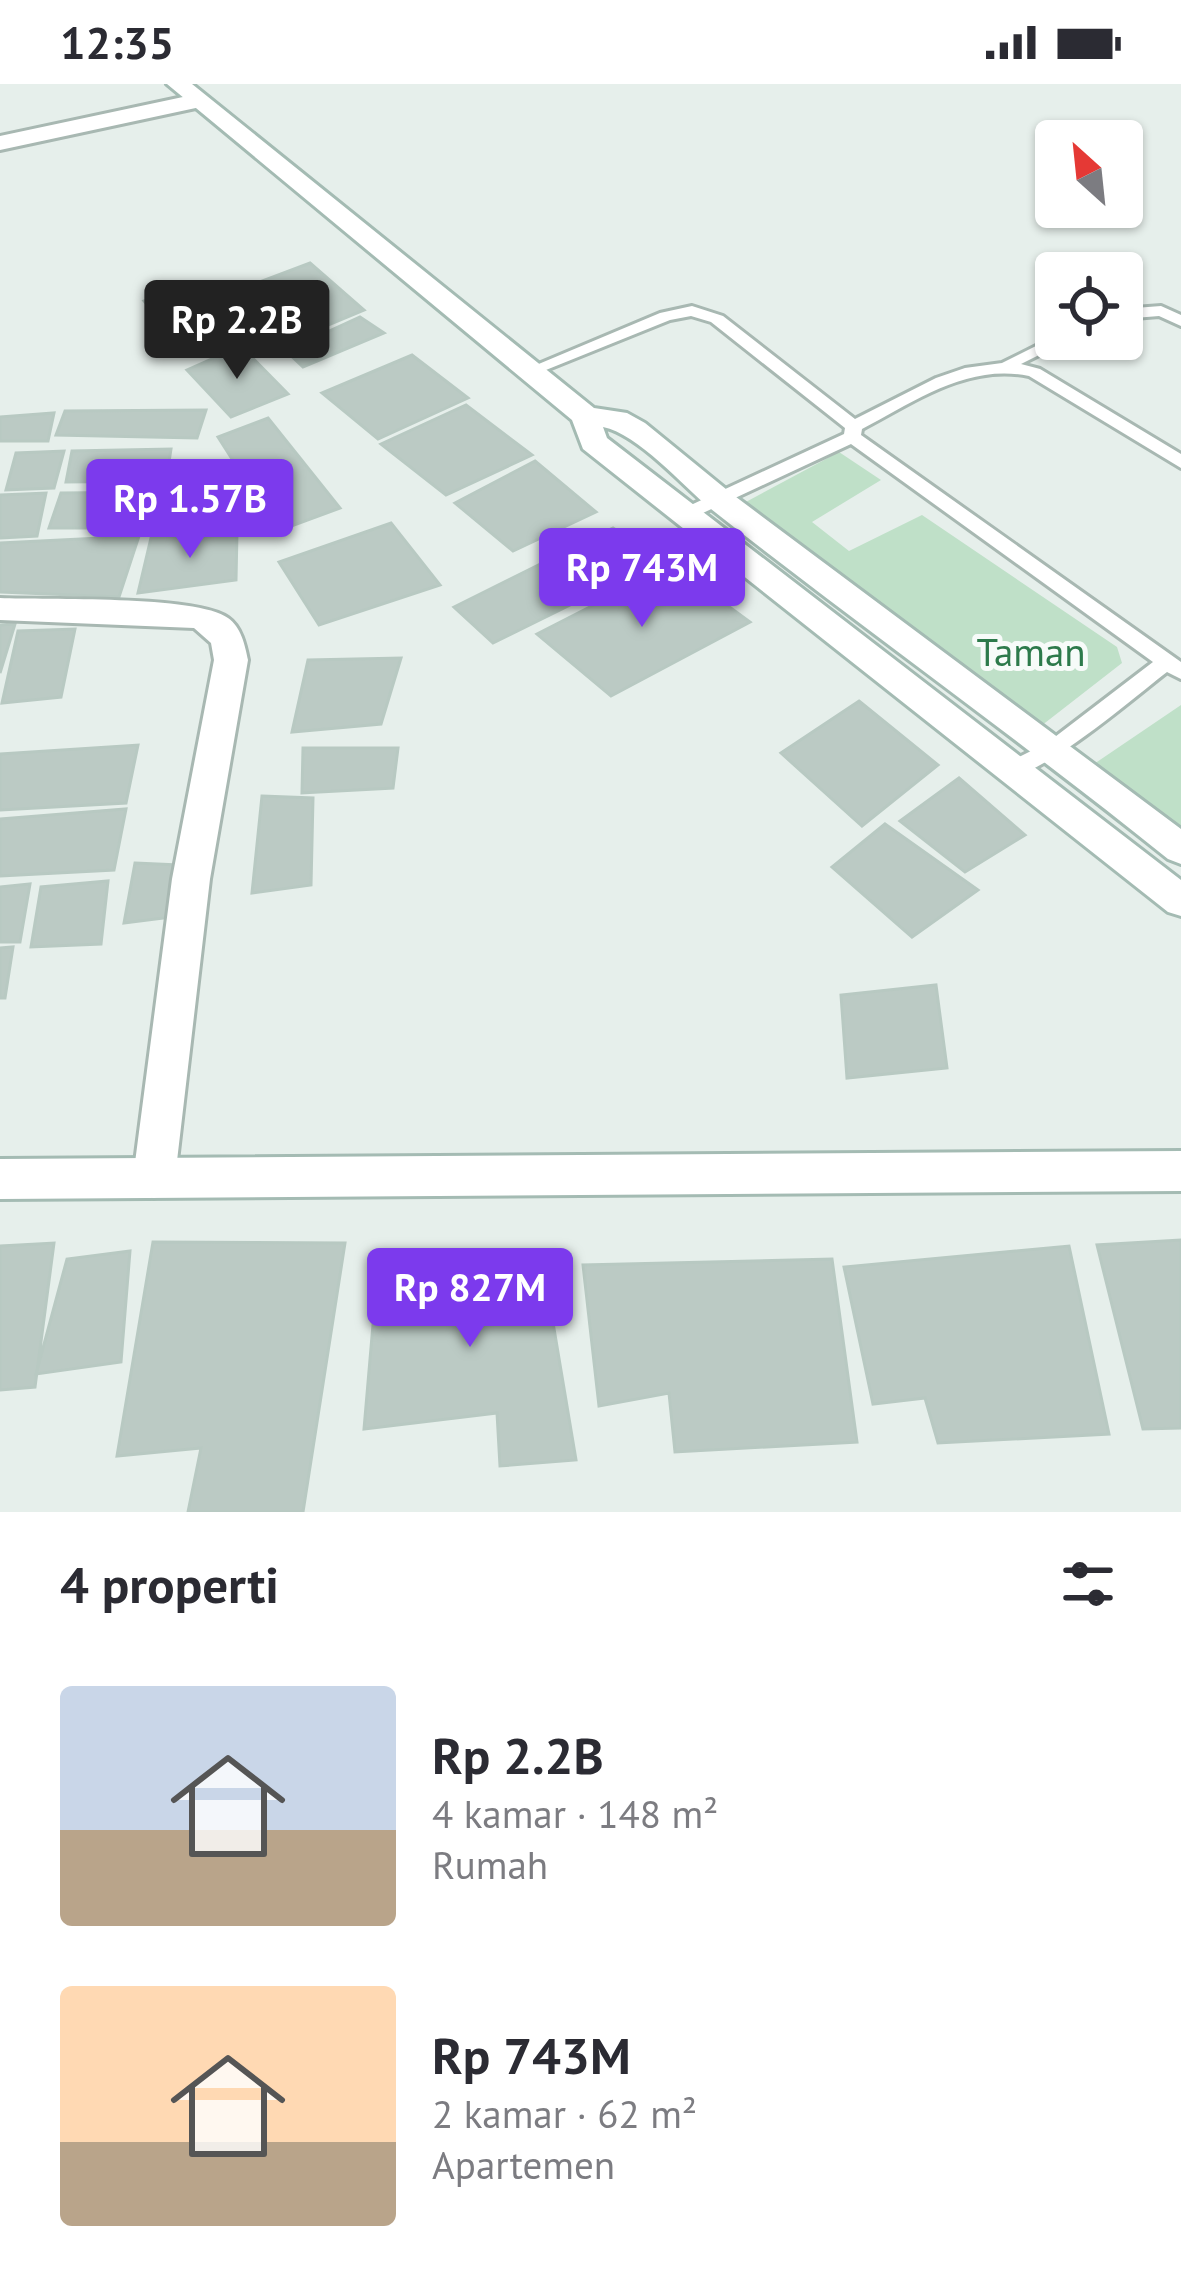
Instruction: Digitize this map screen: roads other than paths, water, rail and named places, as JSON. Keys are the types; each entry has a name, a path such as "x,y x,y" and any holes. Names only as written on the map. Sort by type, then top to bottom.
{"main road":[{"path":"0,143 188,92 586,416 617,419 635,429 721,501 1054,748 1181,849"},
{"path":"586,416 593,442 1181,901"},
{"path":"0,609 195,616 217,622 228,637 231,660 191,879 154,1178"},
{"path":"0,1179 1181,1171"}],"lane":[{"path":"530,371 656,320 692,310 717,319 853,431 1174,667 1054,748 1012,770"},
{"path":"1143,312 1161,311 1181,320"},
{"path":"684,515 721,501 976,369 1010,363 1035,352"},
{"path":"1010,363 1034,372 1181,462"}],"park label":[{"name":"Taman","path":"1031,651"}]}
